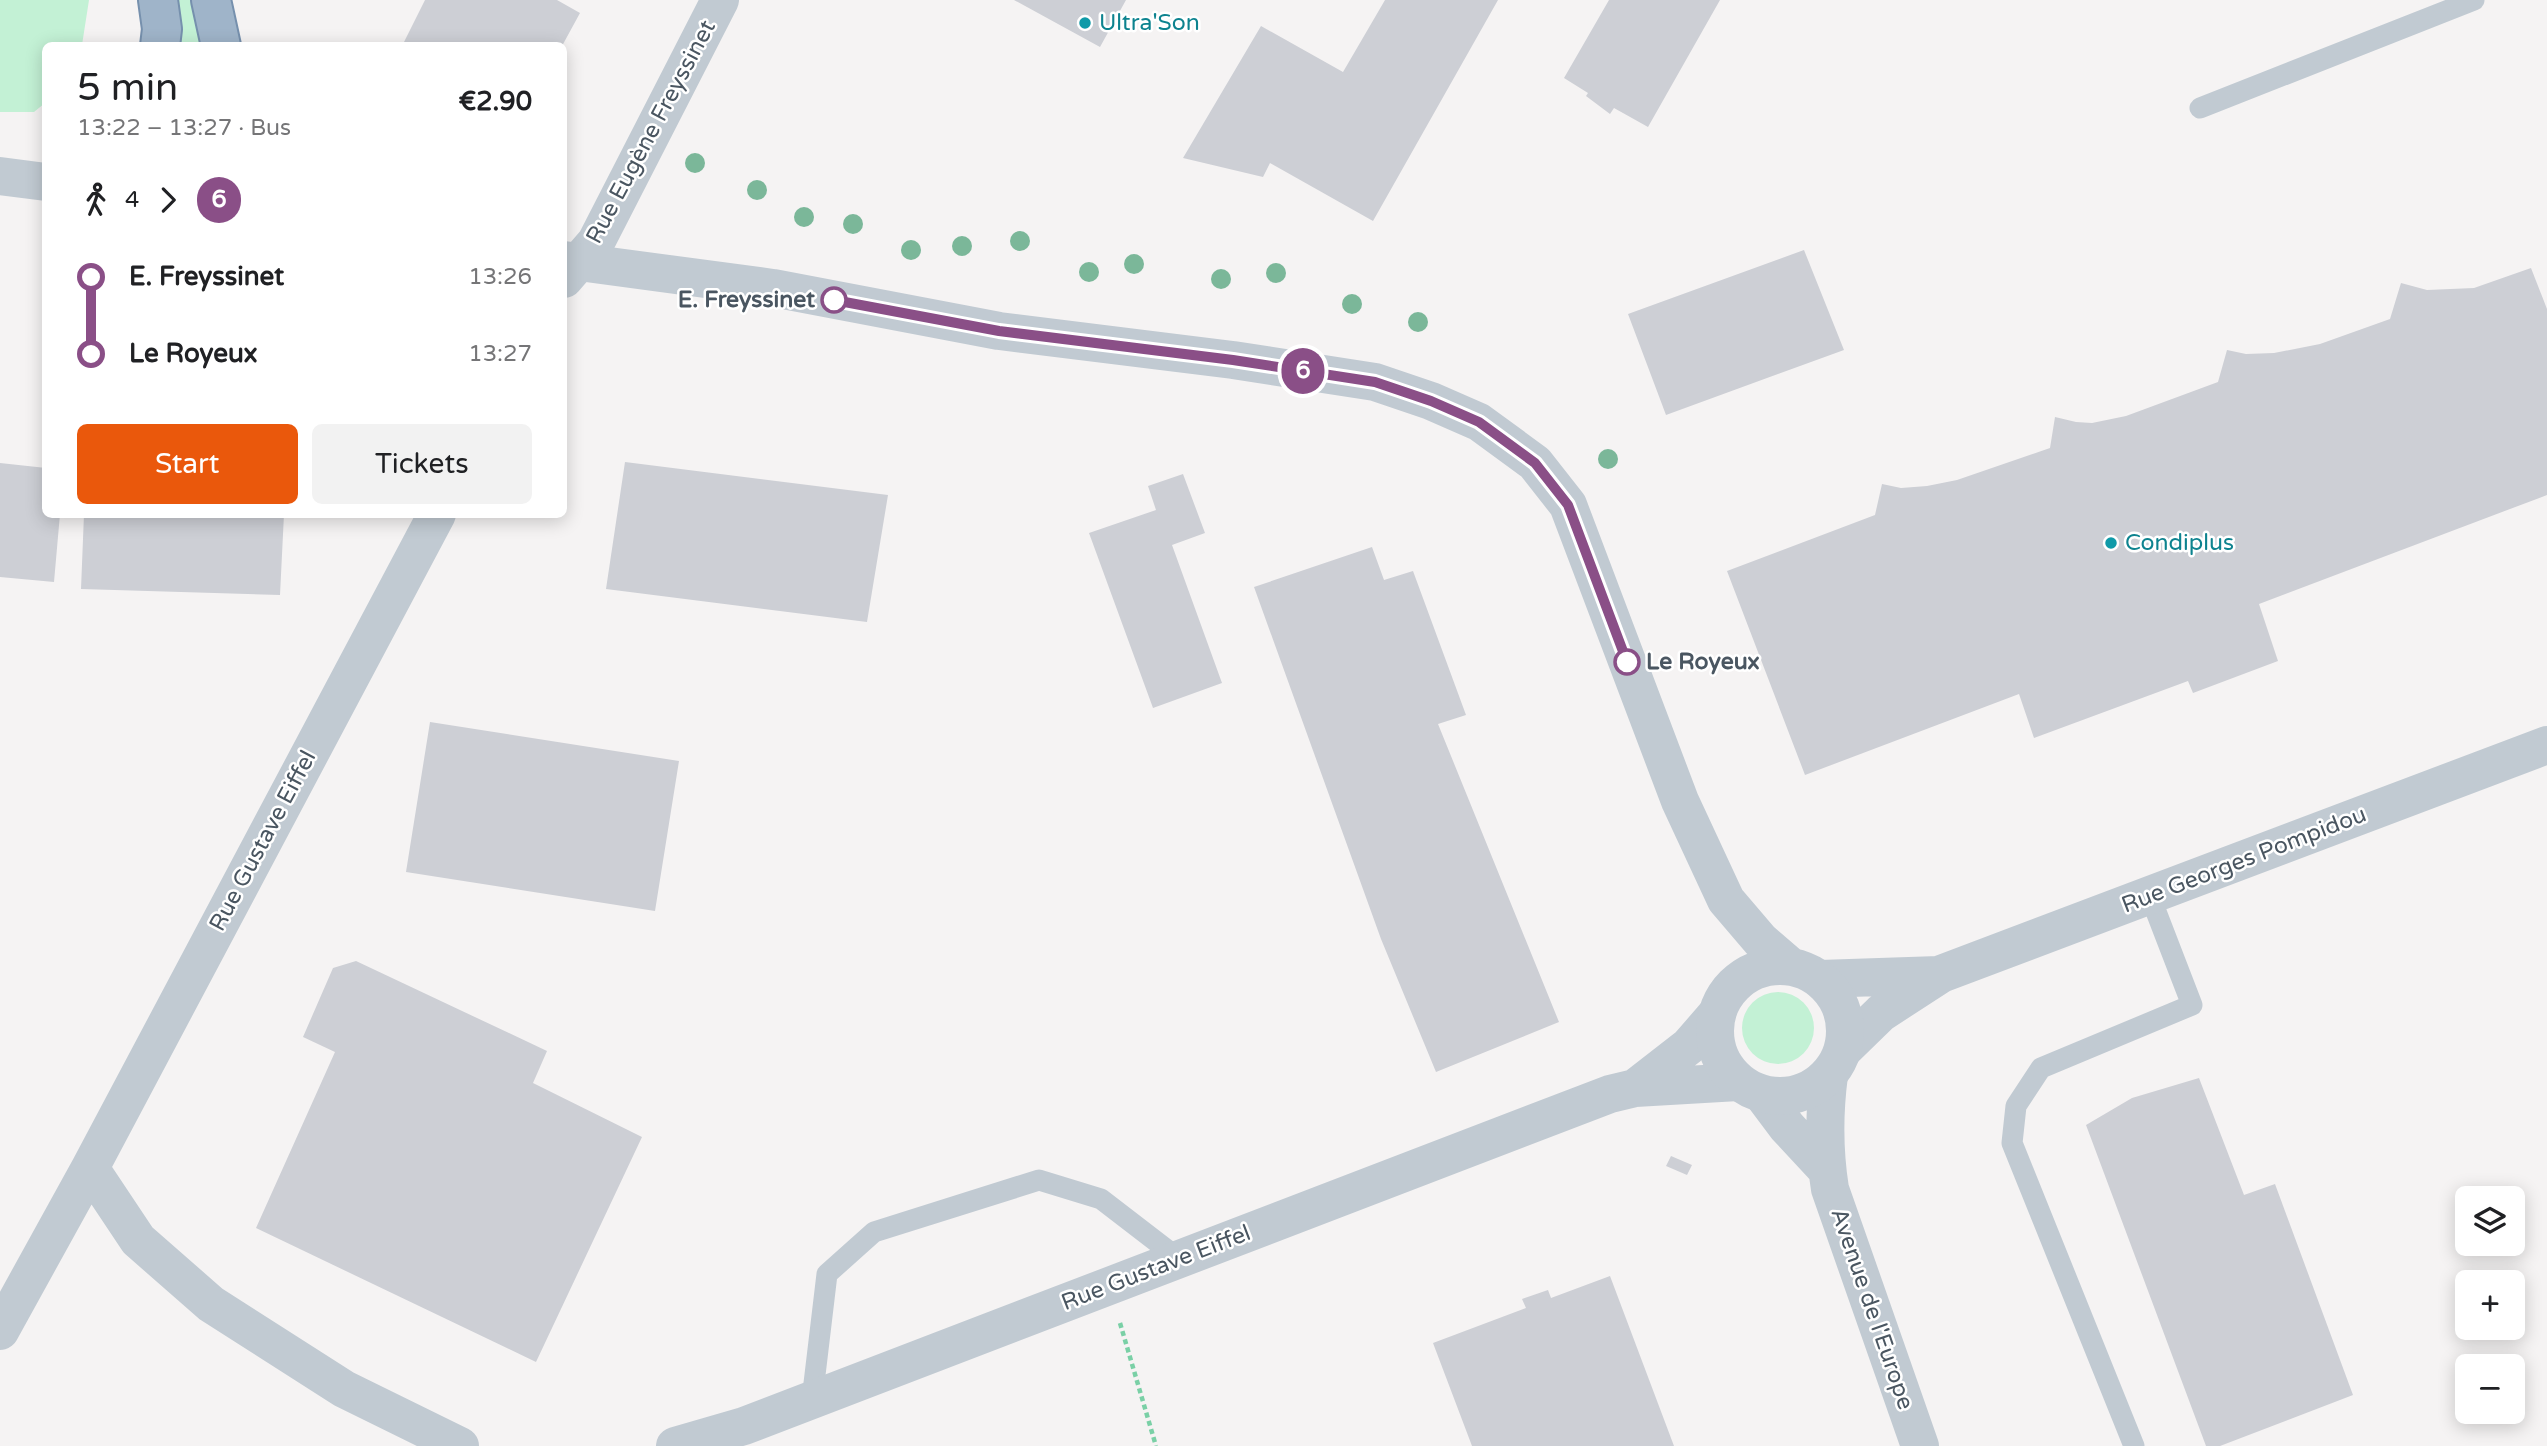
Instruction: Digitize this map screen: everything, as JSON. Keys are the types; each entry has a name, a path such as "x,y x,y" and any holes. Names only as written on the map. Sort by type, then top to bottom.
{"highway":[{"path":"158,0 162,29 160,42"},
{"path":"211,0 220,42"}],"street":[{"name":"Rue Eugène Freyssinet","path":"568,267 596,242 720,0"},
{"path":"0,176 42,181"},
{"path":"568,267 773,288 999,331 1233,360 1375,382 1431,401 1479,422 1535,463 1568,505 1680,801 1726,900 1761,941 1832,990 1840,1003 1845,1026 1836,1062"},
{"name":"Rue Gustave Eiffel","path":"0,1331 90,1168 435,518"},
{"name":"Rue Georges Pompidou","path":"1941,974 2547,745"},
{"path":"1726,900 1731,951 1714,1041 1723,1063 1827,1170"},
{"path":"1635,1088 1689,1046 1748,974 1768,966 1805,973 1941,974"},
{"path":"1635,1088 1751,1089 1781,1097 1799,1094 1815,1086 1881,1013 1941,974"},
{"name":"Avenue de l'Europe","path":"1836,1062 1825,1110 1830,1189 1920,1446"},
{"name":"Rue Gustave Eiffel","path":"675,1446 744,1426 1609,1094 1635,1088"},
{"path":"90,1168 138,1240 211,1304 344,1389 460,1446"}],"lane":[{"path":"2200,108 2474,0"},
{"path":"2134,1446 2012,1143 2015,1106 2041,1068 2192,1006 2150,896"},
{"path":"812,1400 827,1274 874,1232 1039,1180 1101,1199 1180,1259"}],"path":[{"path":"1109,1285 1156,1446"}],"green space":[{"path":"0,0 89,0 82,42 42,42 42,105 34,112 0,112"},
{"path":"166,0 191,0 200,42 169,42"},
{"path":"1778,992 1798,998 1808,1008 1814,1028 1808,1048 1798,1058 1778,1064 1758,1058 1748,1048 1742,1028 1748,1008 1758,998"}],"building":[{"path":"425,0 557,0 580,13 564,42 404,42"},
{"name":"Ultra'Son","path":"1014,0 1126,0 1100,47"},
{"path":"1385,0 1498,0 1373,221 1270,163 1263,177 1183,158 1261,26 1343,72"},
{"path":"1609,0 1720,0 1648,127 1614,108 1610,114 1586,96 1588,93 1564,78"},
{"path":"1804,250 1844,350 1666,415 1628,314"},
{"name":"Condiplus","path":"2531,268 2547,309 2547,495 2259,604 2278,661 2193,693 2188,681 2034,738 2019,694 1805,775 1727,571 1875,515 1882,484 1901,488 1957,480 2050,448 2055,417 2092,423 2126,416 2218,382 2227,350 2246,354 2274,353 2320,344 2390,319 2401,283 2427,290 2474,288"},
{"path":"625,462 888,495 867,622 606,589"},
{"path":"0,463 42,468 42,518 60,518 54,582 0,577"},
{"path":"1183,474 1205,533 1172,545 1222,683 1153,708 1089,533 1156,510 1148,486"},
{"path":"84,518 284,518 280,595 81,589"},
{"path":"1372,547 1384,580 1413,571 1466,715 1438,724 1559,1022 1436,1072 1381,939 1254,587"},
{"path":"430,722 679,761 655,911 406,872"},
{"path":"356,961 547,1051 533,1083 642,1137 536,1362 256,1228 335,1052 303,1037 333,968"},
{"path":"2199,1078 2244,1195 2275,1184 2353,1395 2220,1446 2206,1446 2086,1125 2132,1098"},
{"path":"1671,1156 1692,1165 1687,1175 1666,1166"},
{"path":"1610,1276 1674,1446 1472,1446 1433,1343 1526,1308 1522,1299 1548,1290 1551,1298"}],"bus line":[{"name":"6","path":"834,300 999,331 1233,360 1375,382 1431,401 1479,422 1535,463 1568,505 1627,662"}],"place":[{"name":"Ultra'Son","path":"1085,23"},
{"name":"E. Freyssinet","path":"834,300"},
{"name":"Condiplus","path":"2111,543"},
{"name":"Le Royeux","path":"1627,662"}]}
